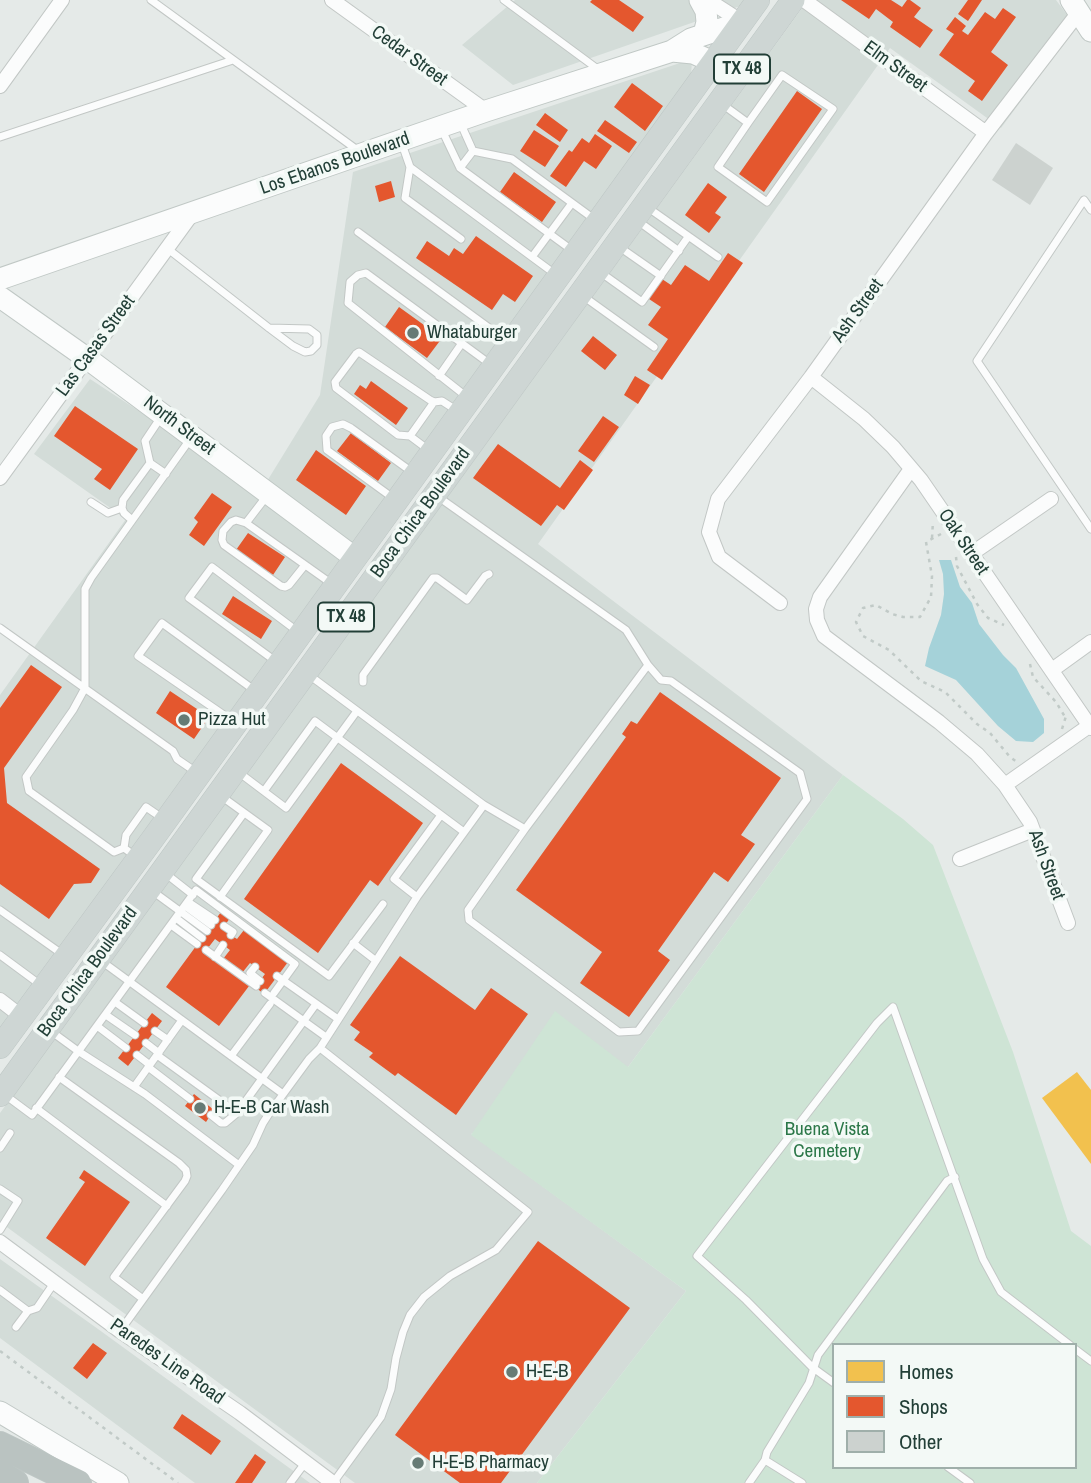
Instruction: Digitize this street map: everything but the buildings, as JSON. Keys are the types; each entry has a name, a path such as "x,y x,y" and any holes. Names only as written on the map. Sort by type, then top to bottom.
{"highway":[{"path":"0,1445 78,1483"},
{"path":"0,1473 15,1483"}],"main road":[{"name":"Boca Chica Boulevard","path":"0,1047 66,957 131,853 165,821 758,0"},
{"name":"Boca Chica Boulevard","path":"1,1093 793,0"},
{"path":"386,562 379,557 377,551 380,543 485,398 476,389"},
{"path":"260,736 260,714 355,583 360,564 355,558"}],"street":[{"path":"0,86 62,0"},
{"name":"Cedar Street","path":"332,0 486,111"},
{"path":"700,0 706,11 704,34"},
{"path":"708,0 742,22"},
{"name":"Elm Street","path":"804,0 986,133"},
{"path":"1075,6 1091,31"},
{"name":"Ash Street","path":"780,603 719,557 709,532 718,499 811,377 1075,6"},
{"name":"Los Ebanos Boulevard","path":"0,279 486,111 672,51 691,39 742,22"},
{"path":"672,51 693,53 713,62"},
{"name":"Las Casas Street","path":"0,478 192,214"},
{"name":"North Street","path":"0,297 163,414 355,558"},
{"name":"Oak Street","path":"811,377 864,419 911,469 1052,670 1072,714 1090,727"},
{"name":"Ash Street","path":"911,469 820,597 816,609 817,620 824,636 948,730 977,754 1005,785 1030,822 1068,923"},
{"path":"971,554 1051,499"},
{"path":"1052,670 1091,642"},
{"path":"1005,785 1090,727"},
{"path":"960,859 1033,830"},
{"path":"0,1000 22,1017"},
{"name":"Paredes Line Road","path":"0,1242 120,1331 240,1413 333,1483"},
{"path":"0,1412 118,1483"}],"lane":[{"path":"151,0 363,154"},
{"path":"504,0 604,74"},
{"path":"0,137 233,60"},
{"path":"782,75 833,109 767,202 718,167 748,123 782,75"},
{"path":"719,102 748,123"},
{"path":"450,124 473,151 512,159 597,222"},
{"path":"450,124 460,168 575,253"},
{"path":"401,141 410,166 405,198 461,239"},
{"path":"460,168 473,151"},
{"path":"410,166 558,276"},
{"path":"1091,210 1084,200 977,361 1091,528"},
{"path":"532,257 572,203"},
{"path":"639,212 688,237 718,257"},
{"path":"639,212 679,251"},
{"path":"358,232 510,343"},
{"path":"597,270 642,302 688,237"},
{"path":"616,244 661,276"},
{"path":"167,248 269,328 293,346 305,352 311,351 317,345 317,334 309,329 269,328"},
{"path":"366,273 462,343 476,389 439,376 348,303 350,282 358,275 366,273"},
{"path":"580,294 654,347"},
{"path":"439,376 462,343"},
{"path":"431,452 410,436 398,435 336,388 335,382 359,352 434,402 476,389"},
{"path":"410,436 434,402"},
{"path":"163,414 145,441 150,463 166,474"},
{"path":"397,501 327,450 326,436 332,427 344,424 351,428 415,475"},
{"path":"131,853 114,852 29,791 26,777 74,710 85,688 85,589 192,436"},
{"path":"132,520 124,513 123,500 150,463"},
{"path":"246,523 268,493"},
{"path":"435,494 626,630 648,665 662,680 671,681 800,773 807,799 638,1031 619,1032 469,920 468,910 648,665"},
{"path":"91,502 108,513 122,508"},
{"path":"305,565 289,585 281,586 225,545 222,540 223,531 236,520 246,523 335,586"},
{"path":"279,664 189,598 212,567 300,634"},
{"path":"363,682 363,675 433,578 437,578 467,600 489,574"},
{"path":"236,723 138,656 162,622 258,693"},
{"path":"0,628 173,751 177,759 199,774"},
{"path":"306,672 484,804 525,829"},
{"path":"235,770 286,808 357,711"},
{"path":"264,791 315,721 464,832"},
{"path":"218,793 268,830 220,897"},
{"path":"120,1331 204,1216 254,1143 263,1123 309,1059 320,1048 417,897 484,804"},
{"path":"244,813 196,879 329,976 383,904"},
{"path":"417,897 394,880 441,815"},
{"path":"156,880 182,910 206,931"},
{"path":"156,880 182,910 206,931"},
{"path":"1,1093 32,1115 196,890 295,964 278,981"},
{"path":"0,910 66,957"},
{"path":"182,910 206,931"},
{"path":"224,926 233,932 231,935"},
{"path":"353,943 375,960"},
{"path":"208,947 219,951 260,981 254,967"},
{"path":"0,955 44,987"},
{"path":"98,959 283,1094"},
{"path":"278,981 338,1019"},
{"path":"278,981 304,1021 326,1037"},
{"path":"115,1002 144,1023"},
{"path":"231,1056 270,1004"},
{"path":"211,1115 225,1123 237,1114 316,1004"},
{"path":"832,1382 812,1367 746,1300 697,1256 877,1023 893,1007 984,1258 1001,1292 1067,1343"},
{"path":"106,1015 135,1035"},
{"path":"134,1087 181,1020"},
{"path":"97,1026 125,1048"},
{"path":"48,1029 78,1052 134,1087 239,1165"},
{"path":"155,1031 168,1040"},
{"path":"146,1043 237,1114"},
{"path":"320,1048 528,1212 496,1250 450,1276 424,1297 410,1315 381,1417 333,1483"},
{"path":"137,1055 190,1099"},
{"path":"60,1077 186,1170 185,1181 114,1277 143,1299"},
{"path":"36,1108 167,1206"},
{"path":"0,1148 10,1133"},
{"path":"749,1483 809,1383 818,1355 947,1181 955,1177"},
{"path":"0,1189 18,1201 0,1230"},
{"path":"16,1327 27,1311 37,1308 55,1282"},
{"path":"0,1290 27,1311"},
{"path":"765,1460 802,1483"},
{"path":"290,1483 305,1462"},
{"path":"951,1469 970,1483"}],"path":[{"path":"947,535 939,534 926,542 932,576 931,597 920,617 892,614 876,605 863,608 856,622 863,636 889,650 921,681 944,692 990,733 1010,757 1017,762 1023,759"},
{"path":"956,551 957,566 977,604 988,618 1010,628"},
{"path":"1028,655 1033,677 1056,702 1072,714 1061,731"},
{"path":"0,1351 178,1483"}],"shaded area":[{"path":"515,0 752,0 513,85 462,45"},
{"path":"808,0 1056,0 1076,27 1001,128 890,48 538,544 843,775 628,1067 471,1134 686,1291 537,1483 355,1483 0,1222 0,1113"},
{"path":"692,59 691,77 0,1030 0,695 126,519 34,454 90,379 261,491 320,395 353,172"},
{"path":"0,1259 310,1483 195,1483 0,1338"}],"green space":[{"name":"Buena Vista Cemetery","path":"843,775 903,819 933,845 1013,1052 1071,1231 1091,1246 1091,1483 537,1483 686,1291 471,1135 555,1011 628,1067"}],"water":[{"path":"939,560 951,560 960,587 972,603 979,624 1016,668 1044,719 1044,733 1033,742 1016,741 998,726 956,680 925,666 941,615 944,594"}],"place":[{"name":"Whataburger","path":"413,333"},
{"name":"Pizza Hut","path":"184,720"},
{"name":"H-E-B Car Wash","path":"200,1108"},
{"name":"H-E-B","path":"512,1372"},
{"name":"H-E-B Pharmacy","path":"418,1463"}]}
